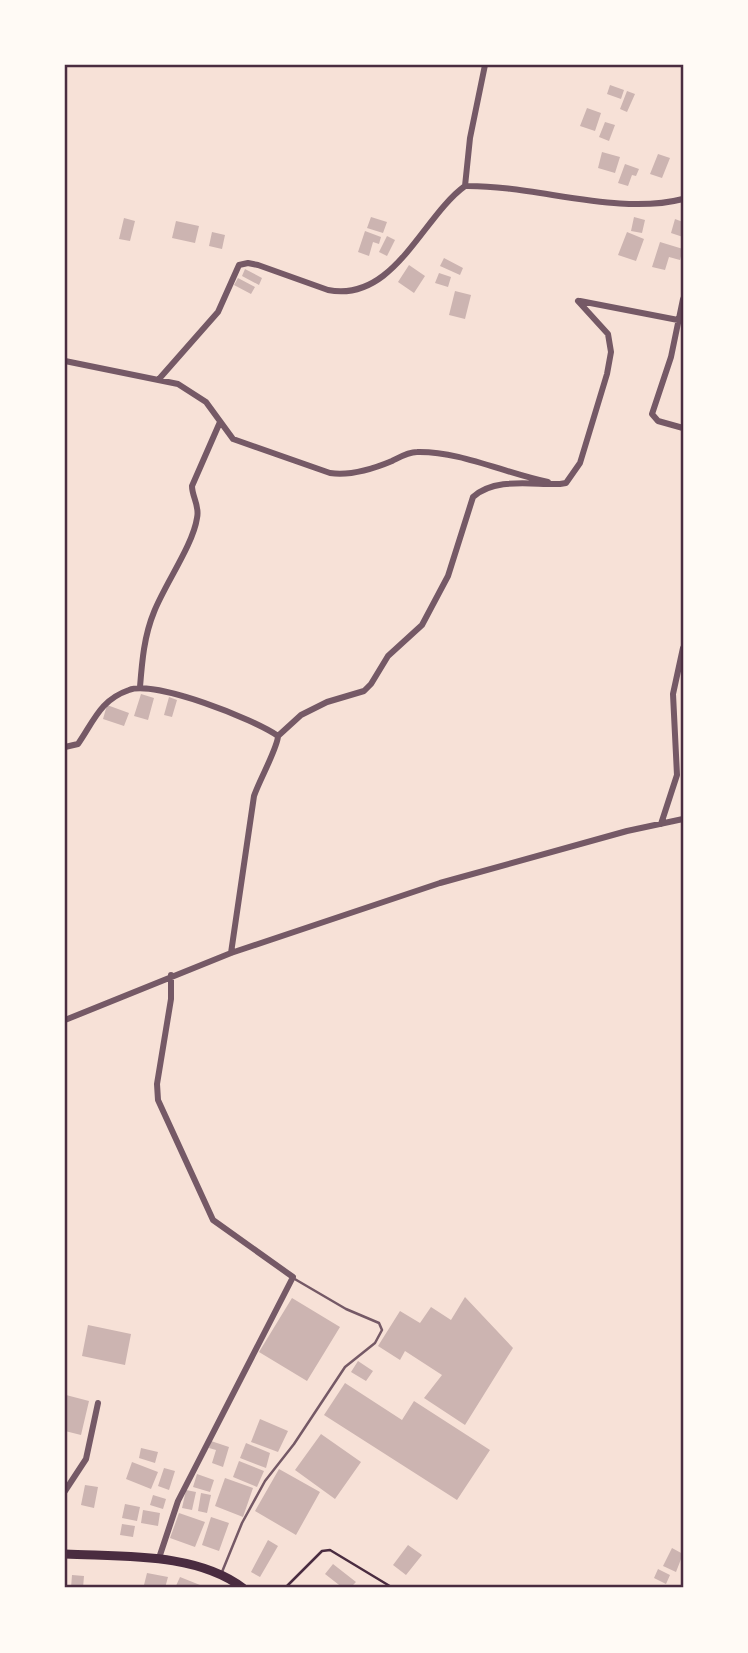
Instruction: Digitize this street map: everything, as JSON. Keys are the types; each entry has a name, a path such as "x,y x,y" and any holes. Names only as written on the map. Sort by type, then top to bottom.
{"main road":[{"path":"65,1554 159,1559 221,1575 243,1588"}],"street":[{"path":"159,379 218,312 239,265 258,265 339,292 360,290 407,254 447,203 465,186 470,138 485,65"},
{"path":"465,186 506,187 623,204 683,199"},
{"path":"683,299 671,357 652,414 658,421 683,428"},
{"path":"231,953 254,796 278,736 301,715 327,702 364,691 372,684 388,656 422,625 448,576 473,497 482,489 503,484 566,483 580,463 611,352 608,334 578,301 678,320"},
{"path":"65,361 178,384 206,402 233,439 330,473 373,469 418,452 461,456 500,471 560,484"},
{"path":"139,687 143,654 153,613 193,531 198,508 192,486 220,422"},
{"path":"661,824 677,775 673,694 683,648"},
{"path":"65,747 78,744 92,718 102,707 119,694 139,687 165,690 234,715 278,736"},
{"path":"65,1020 231,953 476,872 627,831 683,819"},
{"path":"159,1559 178,1501 293,1277 213,1220 158,1100 157,1084 171,999 171,975"},
{"path":"65,1490 86,1459 98,1403"}],"lane":[{"path":"221,1575 242,1523 265,1480 294,1444 345,1367 375,1343 382,1329 379,1323 346,1309 293,1277"}],"path":[{"path":"285,1588 322,1551 330,1550 393,1588"}],"building":[{"path":"610,85 624,90 621,99 607,94"},
{"path":"627,91 635,94 627,112 620,109"},
{"path":"587,108 601,113 595,131 580,126"},
{"path":"605,122 615,125 609,141 599,137"},
{"path":"602,152 620,157 615,173 598,168"},
{"path":"658,154 670,158 662,178 650,174"},
{"path":"625,164 639,169 636,176 632,175 628,186 618,183"},
{"path":"371,217 387,222 383,233 367,228"},
{"path":"634,217 645,220 642,233 631,231"},
{"path":"124,218 135,221 130,241 119,239"},
{"path":"675,219 683,222 683,237 671,233"},
{"path":"176,221 199,226 195,243 172,238"},
{"path":"365,231 381,237 379,244 373,242 369,256 358,252"},
{"path":"212,232 225,235 222,249 209,246"},
{"path":"627,232 644,239 636,261 618,255"},
{"path":"387,236 395,240 387,256 379,252"},
{"path":"660,242 683,249 680,260 669,257 665,270 652,267"},
{"path":"444,258 463,268 460,275 440,266"},
{"path":"409,265 425,276 414,293 398,282"},
{"path":"245,269 262,278 259,285 242,276"},
{"path":"439,273 451,277 448,287 435,283"},
{"path":"238,278 255,287 251,294 234,285"},
{"path":"455,291 471,295 465,319 449,315"},
{"path":"141,694 154,698 148,720 134,716"},
{"path":"169,697 177,700 172,717 164,715"},
{"path":"107,705 129,713 124,726 103,719"},
{"path":"465,1297 513,1348 465,1425 424,1398 442,1375 405,1351 400,1360 378,1346 400,1311 420,1323 431,1307 451,1320"},
{"path":"292,1298 340,1327 307,1381 259,1352"},
{"path":"88,1325 131,1334 125,1365 82,1356"},
{"path":"358,1361 373,1371 366,1381 351,1372"},
{"path":"345,1383 402,1420 414,1401 490,1450 457,1500 324,1415"},
{"path":"66,1395 89,1401 81,1435 65,1431"},
{"path":"260,1419 288,1431 278,1452 251,1442"},
{"path":"321,1434 361,1462 335,1499 295,1470"},
{"path":"211,1441 229,1447 223,1467 212,1463 216,1450 209,1448"},
{"path":"246,1443 270,1453 266,1468 240,1458"},
{"path":"141,1448 158,1452 155,1463 139,1458"},
{"path":"239,1461 264,1471 257,1487 233,1477"},
{"path":"132,1462 158,1472 151,1489 126,1479"},
{"path":"164,1468 175,1471 169,1490 158,1486"},
{"path":"279,1469 320,1492 296,1535 255,1511"},
{"path":"197,1474 214,1480 210,1492 193,1487"},
{"path":"225,1478 253,1488 243,1517 215,1506"},
{"path":"85,1485 98,1487 94,1508 81,1505"},
{"path":"186,1490 196,1492 192,1510 182,1508"},
{"path":"201,1493 211,1495 207,1513 198,1511"},
{"path":"153,1495 166,1499 163,1509 150,1505"},
{"path":"125,1504 140,1507 137,1521 122,1518"},
{"path":"143,1510 160,1513 158,1526 141,1523"},
{"path":"179,1513 205,1522 195,1547 170,1538"},
{"path":"211,1517 229,1523 219,1551 202,1545"},
{"path":"122,1524 135,1526 133,1537 120,1535"},
{"path":"268,1540 278,1546 260,1577 251,1572"},
{"path":"408,1545 422,1555 406,1575 393,1565"},
{"path":"672,1548 683,1554 676,1572 663,1566"},
{"path":"333,1564 356,1582 350,1588 343,1588 325,1574"},
{"path":"658,1569 670,1575 666,1584 654,1578"},
{"path":"147,1573 168,1577 165,1588 144,1585"},
{"path":"72,1575 84,1576 83,1588 71,1588"},
{"path":"180,1577 200,1585 198,1588 175,1588"}]}
